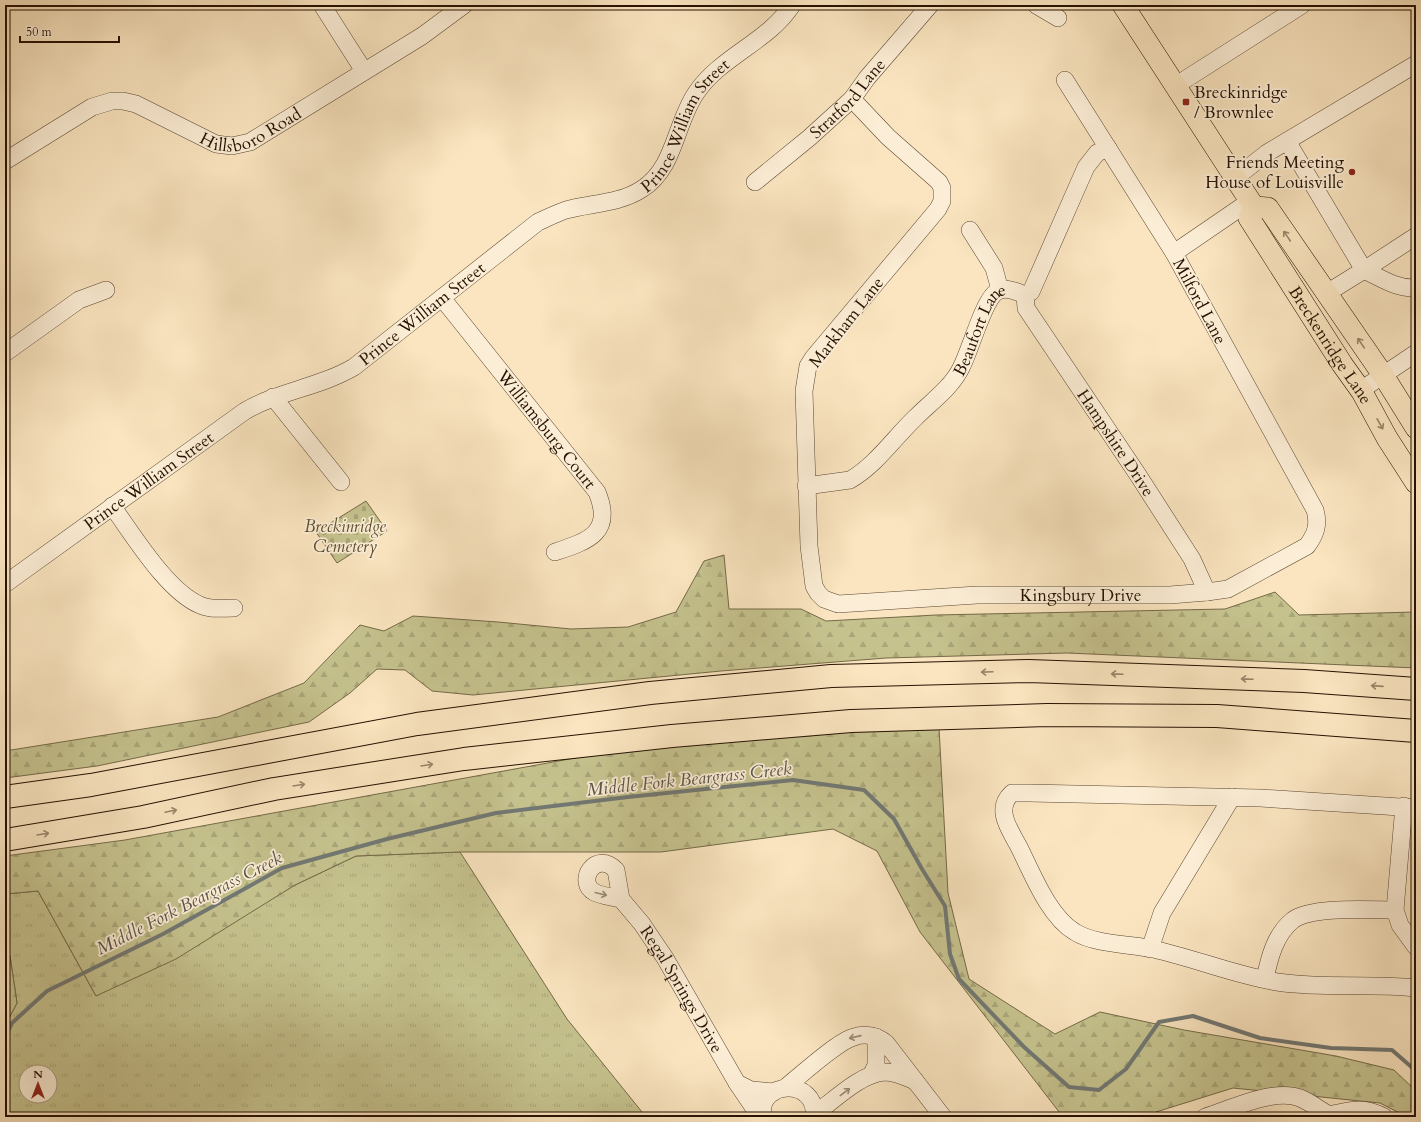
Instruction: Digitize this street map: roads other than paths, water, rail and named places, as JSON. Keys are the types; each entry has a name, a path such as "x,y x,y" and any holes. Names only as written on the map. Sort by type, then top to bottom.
{"highway":[{"path":"5,797 91,784 417,724 650,693 831,676 1029,671 1304,681 1416,689"},
{"path":"5,840 143,817 274,789 464,759 672,736 843,721 1047,715 1217,716 1416,731"}],"main road":[{"path":"1123,5 1252,204"},
{"name":"Breckenridge Lane","path":"1416,428 1383,375 1268,208 1252,204 1249,218 1360,390 1387,438 1416,483"}],"street":[{"path":"322,5 364,71"},
{"name":"Hillsboro Road","path":"5,161 92,107 112,101 123,101 136,104 216,144 232,146 250,142 422,36 464,5"},
{"name":"Prince William Street","path":"5,584 245,411 273,397 323,382 354,367 538,222 565,210 623,199 644,188 663,169 686,110 699,89 721,66 774,26 792,5"},
{"name":"Stratford Lane","path":"755,182 809,138 852,98 867,78 930,5"},
{"path":"1036,5 1058,18"},
{"path":"1175,86 1302,5"},
{"path":"1235,178 1287,141 1416,64"},
{"name":"Milford Lane","path":"1066,80 1174,253 1315,510 1317,529"},
{"name":"Markham Lane","path":"824,599 814,586 809,546 804,391 808,366 818,352 922,230 942,201 942,188 939,182 888,137 852,98"},
{"path":"1287,141 1364,270 1396,285 1406,288 1416,288"},
{"name":"Beaufort Lane","path":"806,486 850,480 856,477 877,458 944,390 960,370 990,298 1000,290 1013,290 1025,296 1031,292 1036,285 1092,158 1097,153 1108,148"},
{"path":"1174,253 1252,204"},
{"path":"970,230 994,268 1000,290"},
{"path":"1327,293 1416,236"},
{"path":"5,353 79,300 106,290"},
{"name":"Hampshire Drive","path":"1025,296 1026,308 1192,559 1207,592"},
{"name":"Williamsburg Court","path":"442,298 597,492 601,503 602,512 601,522 596,533 590,539 580,544 555,552"},
{"path":"1360,390 1416,353"},
{"path":"273,397 341,482"},
{"path":"112,506 154,563 179,591 200,605 213,608 234,608"},
{"name":"Kingsbury Drive","path":"824,599 838,604 976,595 1170,595 1207,592 1228,589 1302,550 1314,538 1317,529"},
{"path":"1416,947 1400,925 1395,910 1410,807 1232,798 1029,793 1012,793 1006,799 1004,816 1049,904 1063,922 1075,932 1090,939 1150,949 1236,974 1265,980 1318,986 1388,985 1416,988"},
{"path":"1150,949 1162,913 1232,798"},
{"name":"Regal Springs Drive","path":"621,900 642,924 665,958 737,1083 762,1117"},
{"path":"1265,980 1270,954 1286,928 1293,920 1306,913 1323,911 1395,910"},
{"path":"762,1117 766,1100 846,1039 859,1035 876,1037 886,1043 943,1117"},
{"path":"872,1074 876,1065 876,1037"},
{"path":"814,1116 872,1074 887,1072 901,1075 915,1081"},
{"path":"737,1083 752,1090 780,1090 795,1088 803,1092 809,1098 813,1106 814,1116"},
{"path":"1205,1117 1266,1098 1286,1095 1300,1098 1329,1116 1358,1109 1371,1110 1384,1117"}],"waterway":[{"name":"Middle Fork Beargrass Creek","path":"5,1037 12,1023 47,991 163,934 282,868 387,839 496,813 628,797 793,780 864,790 894,819 945,906 950,954 959,979 1024,1047 1069,1087 1099,1090 1126,1069 1159,1022 1193,1016 1260,1038 1331,1048 1392,1050 1416,1071"}],"place":[{"name":"Breckinridge / Brownlee","path":"1186,102"},
{"name":"Friends Meeting House of Louisville","path":"1352,172"}],"park label":[{"name":"Breckinridge Cemetery","path":"345,536"}]}
